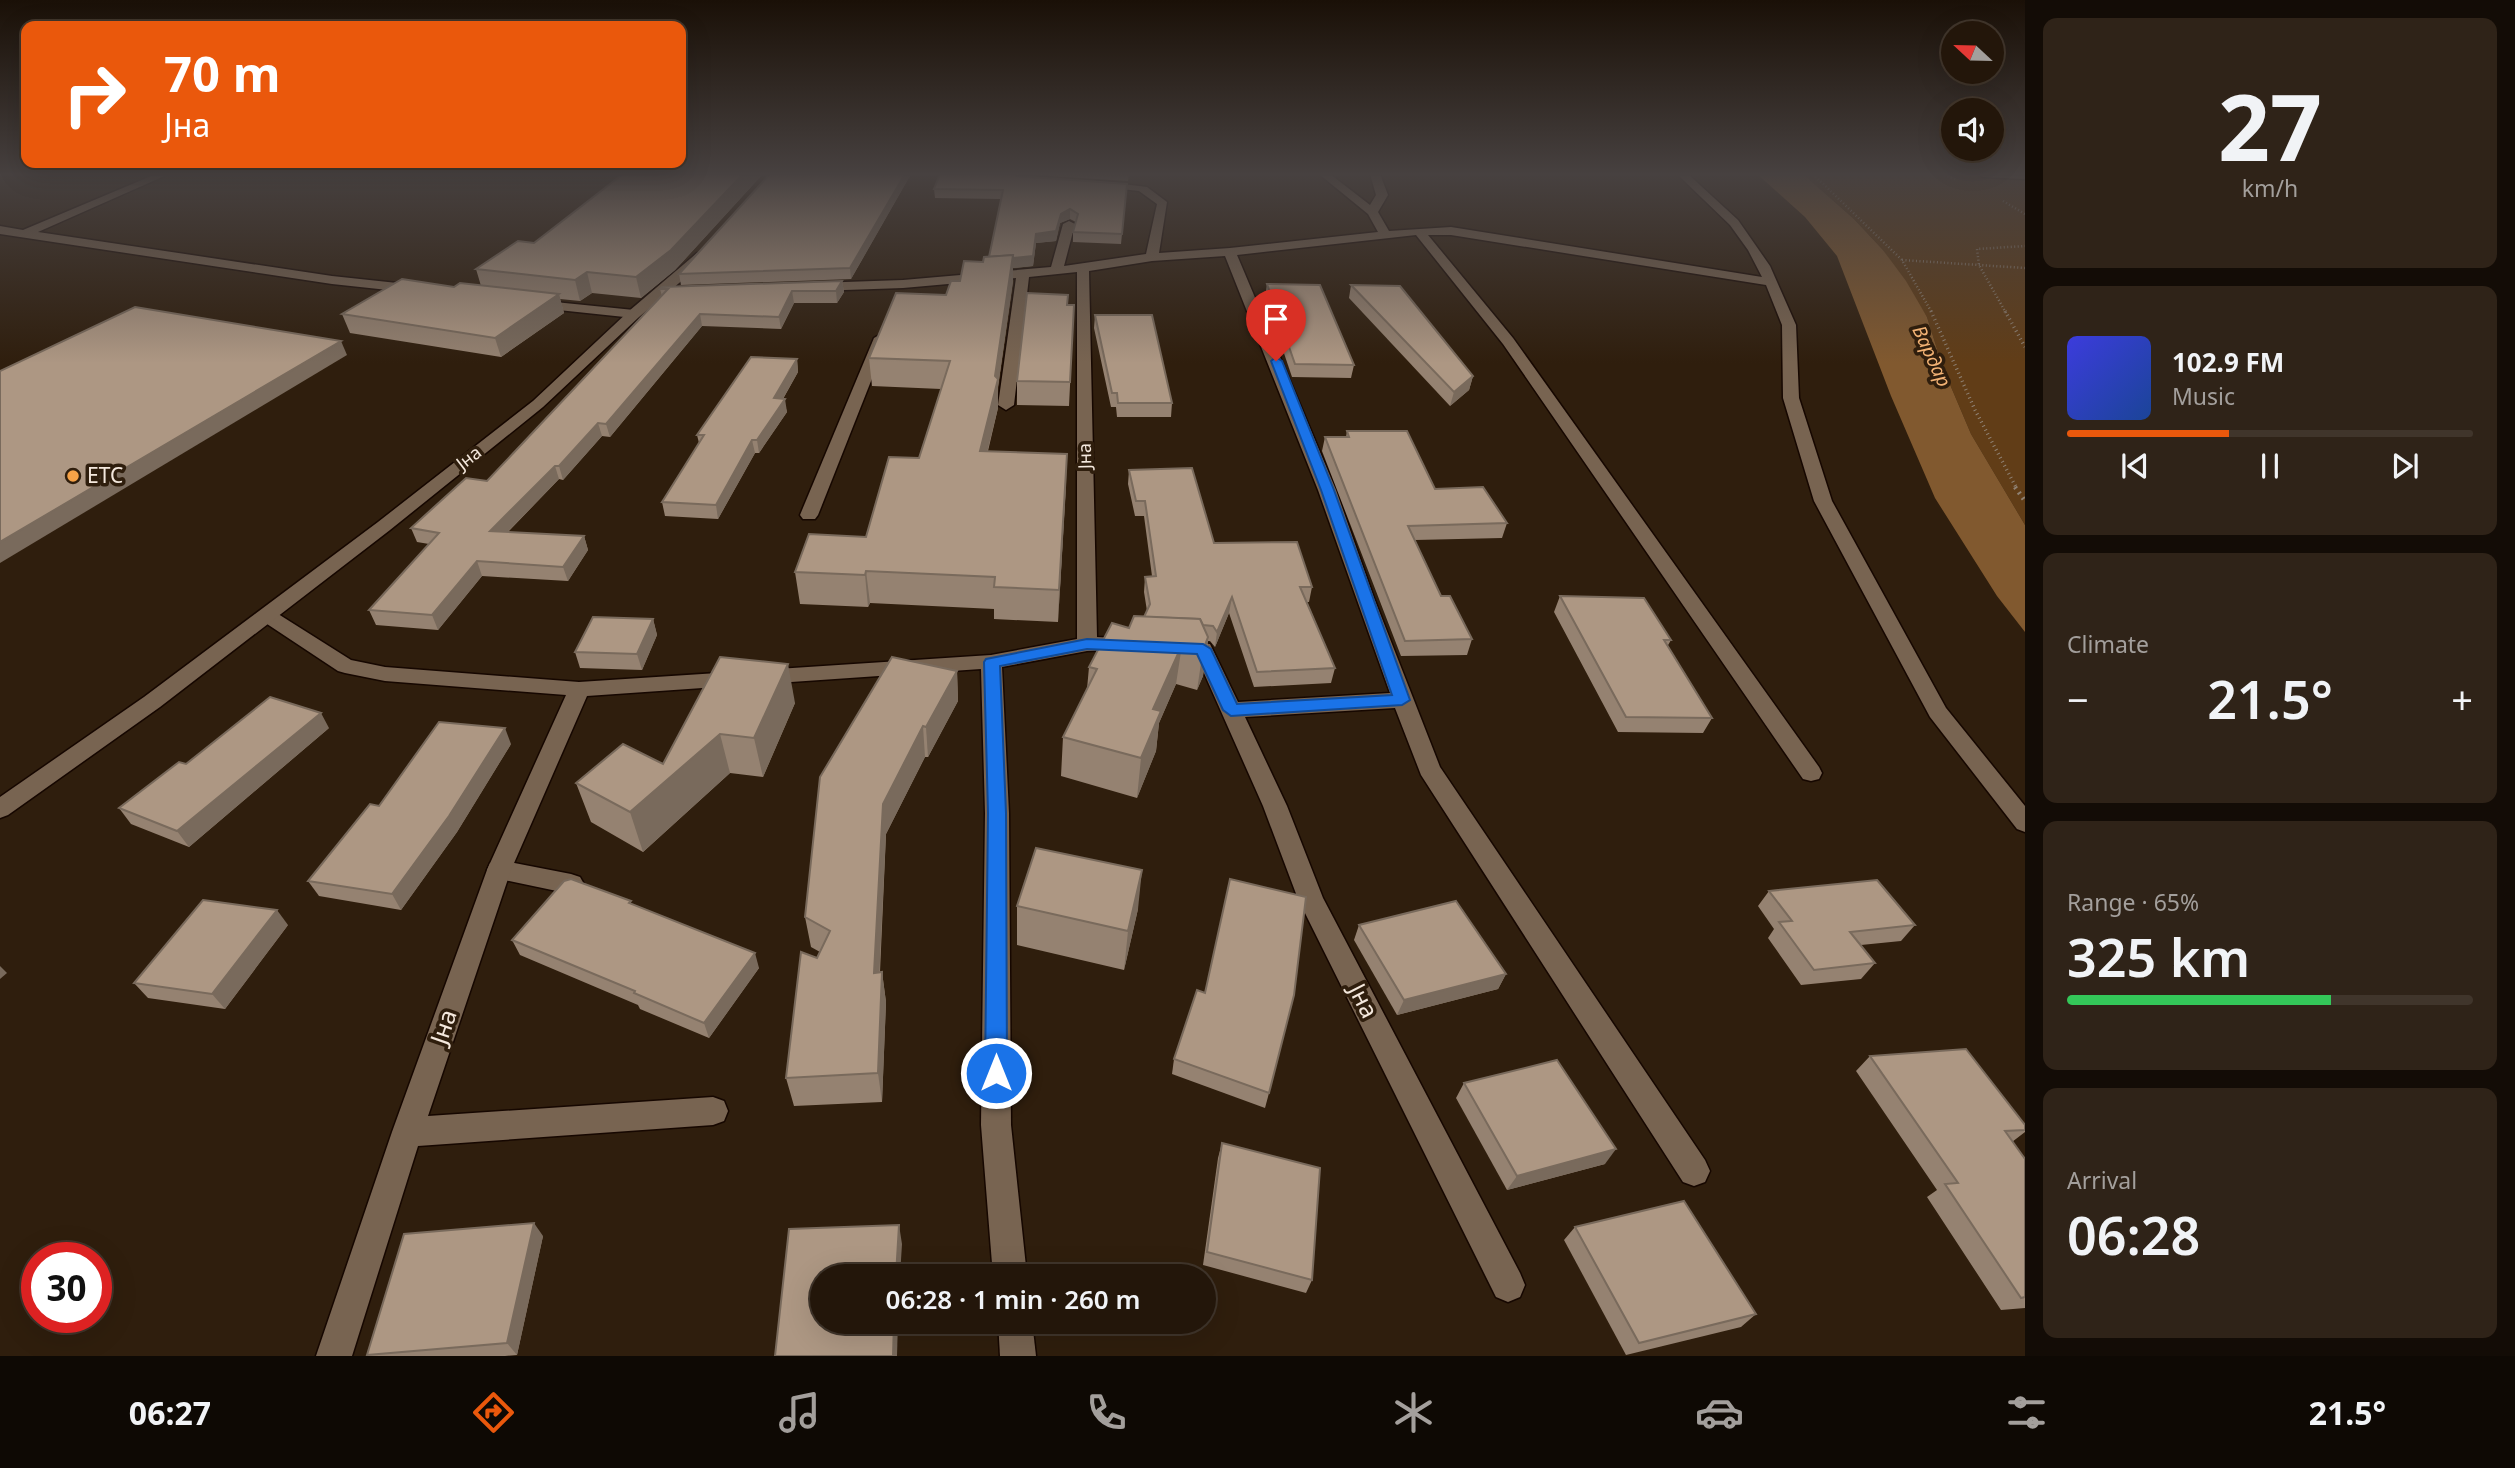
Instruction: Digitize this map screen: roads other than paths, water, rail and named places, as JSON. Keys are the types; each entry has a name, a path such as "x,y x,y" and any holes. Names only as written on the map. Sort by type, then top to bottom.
{"street":[{"path":"46,237 332,280 434,292"},
{"path":"1057,269 1066,237"},
{"path":"1152,257 1156,237"},
{"path":"796,287 900,290 1152,257 1230,252 1365,237"},
{"path":"1424,237 1508,341 1811,773"},
{"path":"1485,237 1771,282"},
{"path":"1745,237 1760,256 1789,325 1791,398 1823,501 1938,712 2025,823"},
{"name":"Јна","path":"0,809 268,616 538,404 634,314 663,292 708,245"},
{"path":"1230,252 1327,490 1429,769 1694,1171"},
{"name":"Јна","path":"1083,268 1087,644"},
{"path":"1006,405 1023,274"},
{"path":"663,292 690,291"},
{"path":"528,303 634,314"},
{"path":"809,515 887,322"},
{"name":"Јна","path":"268,616 345,666 385,674 579,690 992,662 1087,644 1203,649 1275,806 1311,899 1508,1285"},
{"path":"992,662 997,813 996,1125 1009,1264"},
{"name":"Јна","path":"334,1356 407,1132 499,870 579,690"},
{"path":"1231,710 1402,700"},
{"path":"499,870 571,884"},
{"path":"407,1132 713,1111"},
{"path":"1016,1334 1018,1356"}],"water":[{"name":"Вардар","path":"1822,237 1871,237 1906,281 1927,317 1943,368 1971,434 2025,525 2025,632 1997,596 1935,498 1891,396 1837,256"}],"place":[{"name":"ETC","path":"73,476"}]}
